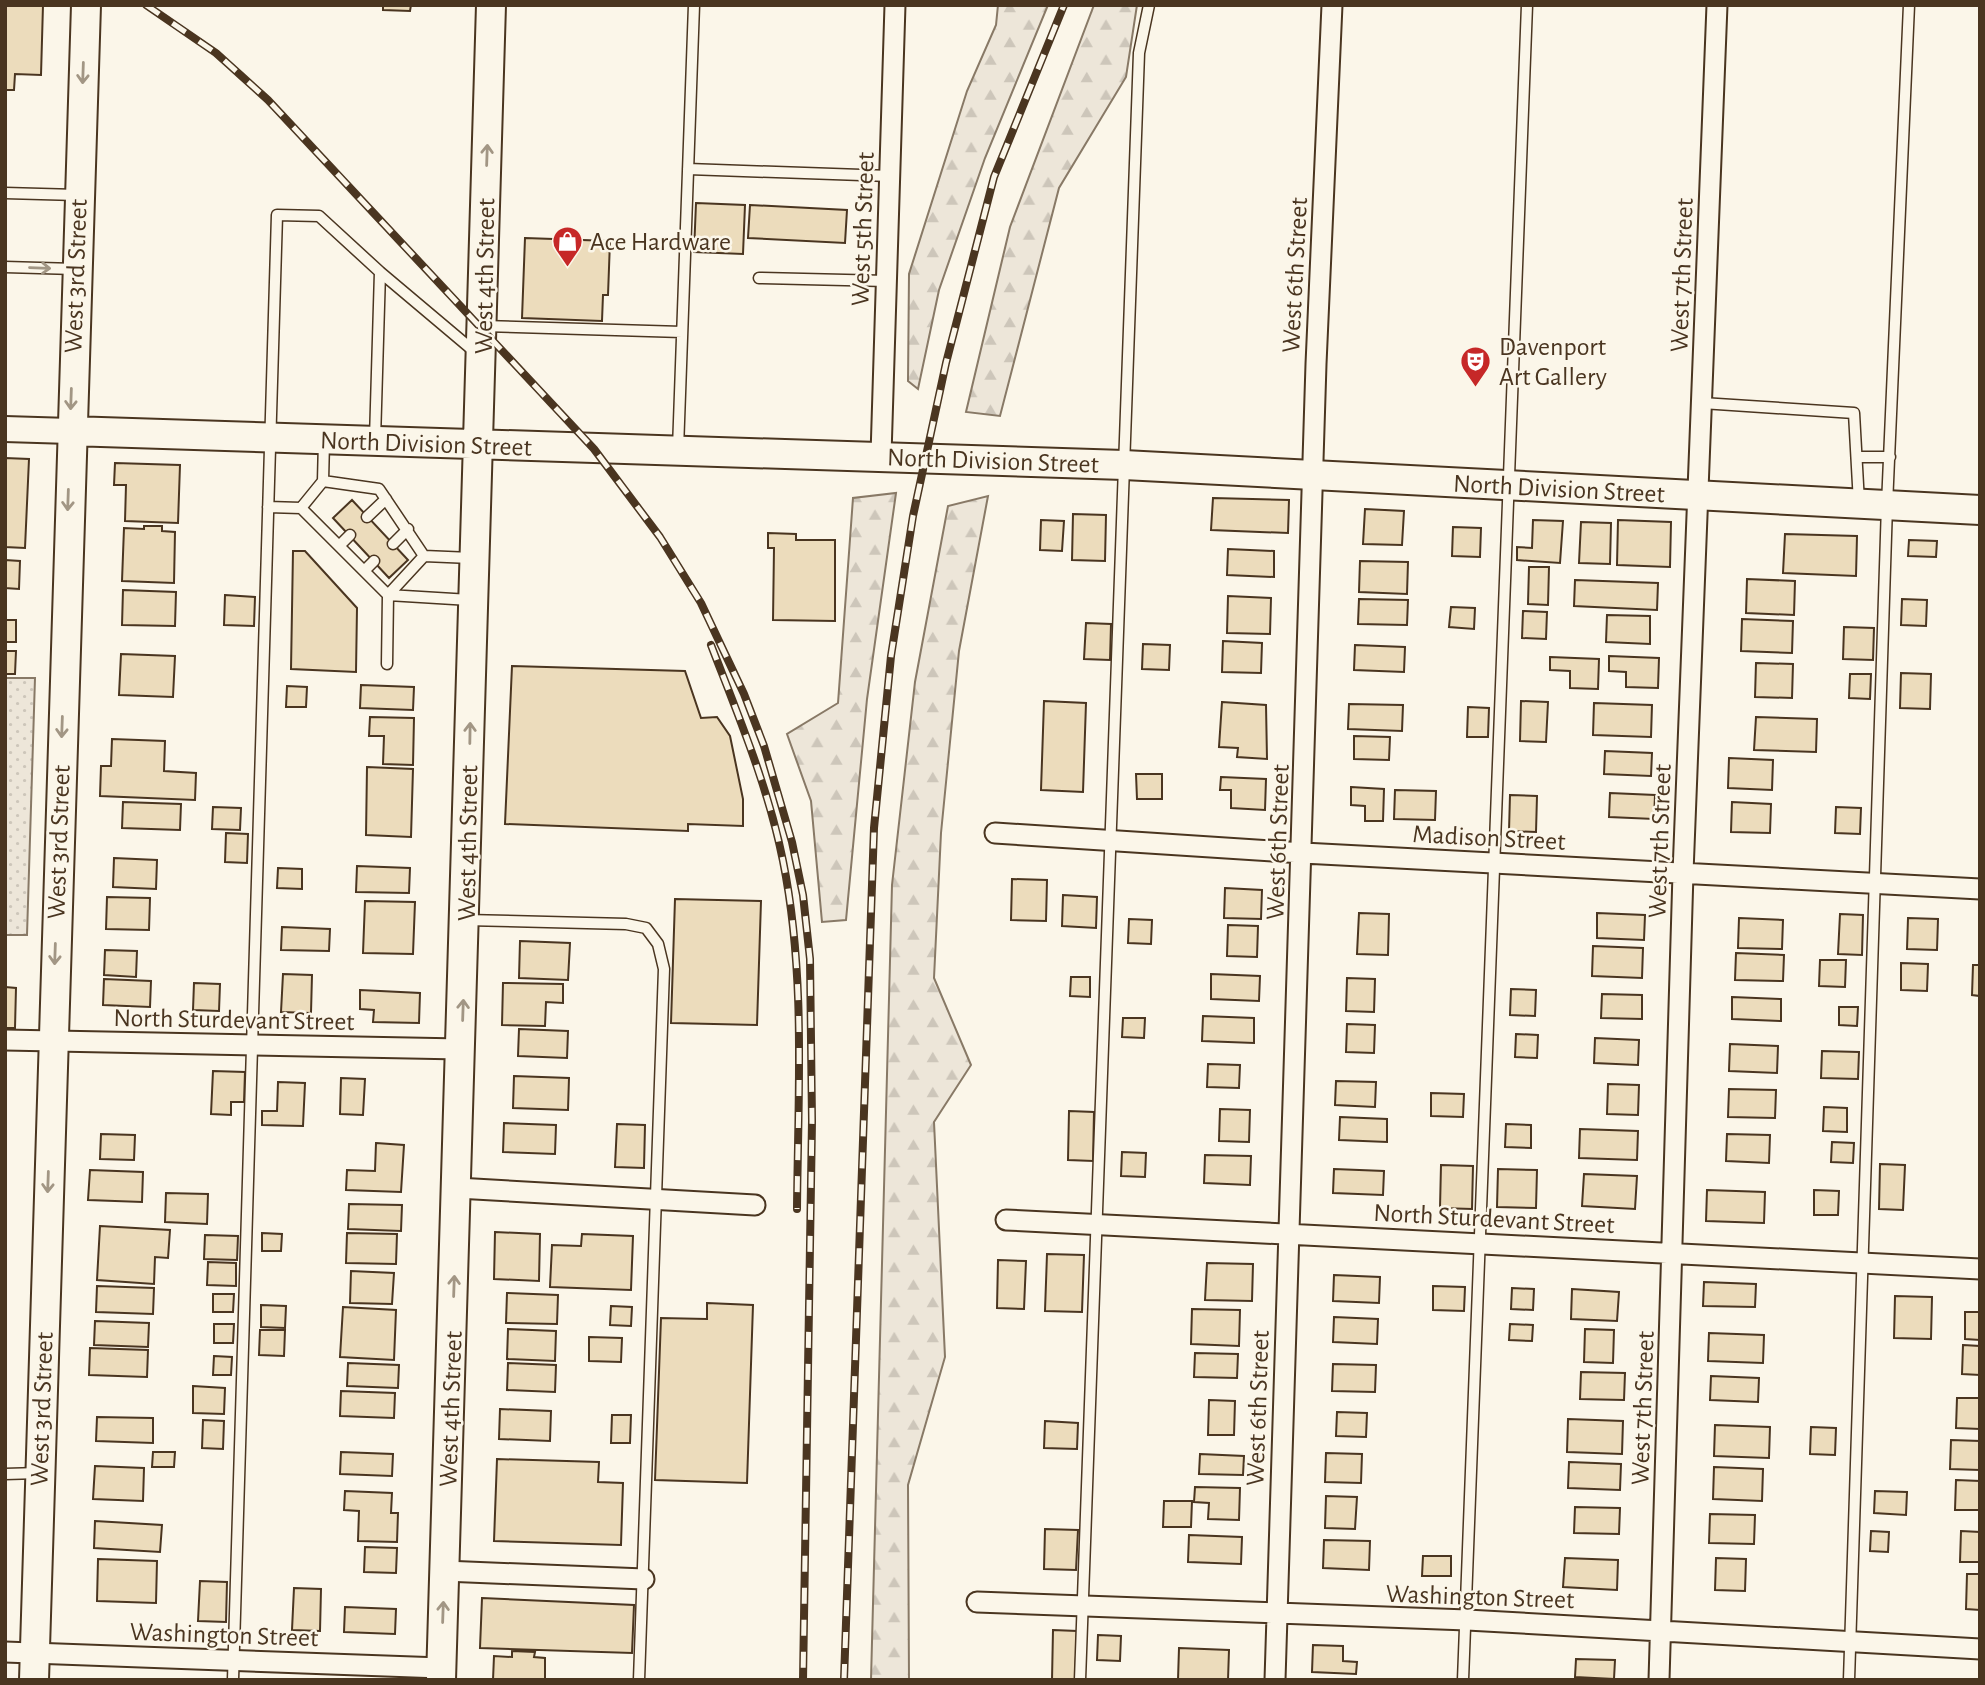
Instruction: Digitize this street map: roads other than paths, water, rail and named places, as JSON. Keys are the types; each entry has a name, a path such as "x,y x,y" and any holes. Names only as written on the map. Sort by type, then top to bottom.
{"main road":[{"name":"West 3rd Street","path":"34,1667 75,269 86,5"},
{"name":"West 4th Street","path":"441,1674 491,5"},
{"name":"North Division Street","path":"70,431 1124,464 1980,510"}],"street":[{"name":"West 5th Street","path":"881,455 895,5"},
{"name":"West 6th Street","path":"1275,1680 1332,5"},
{"name":"West 7th Street","path":"1659,1680 1674,1253 1683,873 1717,5"},
{"name":"North Division Street","path":"5,429 70,431"},
{"name":"Madison Street","path":"995,833 1303,853 1980,889"},
{"name":"North Sturdevant Street","path":"5,1040 252,1047 461,1049"},
{"path":"457,1188 755,1205"},
{"name":"North Sturdevant Street","path":"1006,1220 1980,1269"},
{"path":"444,1570 644,1579"},
{"name":"Washington Street","path":"977,1602 1467,1620 1980,1649"},
{"name":"Washington Street","path":"5,1652 34,1667 441,1674"}],"lane":[{"path":"678,450 694,5"},
{"path":"1080,1680 1094,1224 1139,53 1149,5"},
{"path":"1464,1680 1528,5"},
{"path":"1849,1680 1887,505 1909,5"},
{"path":"688,169 890,177"},
{"path":"5,193 78,195"},
{"path":"233,1671 277,215 319,216 380,272 482,357"},
{"path":"5,267 75,269"},
{"path":"375,441 380,272"},
{"path":"759,278 887,281"},
{"path":"482,326 682,332"},
{"path":"1702,402 1854,413 1859,503"},
{"path":"301,508 323,481 324,439"},
{"path":"1858,457 1890,457"},
{"path":"323,481 379,489 424,556"},
{"path":"367,517 386,499"},
{"path":"268,507 301,508 388,595 473,600"},
{"path":"393,544 408,529"},
{"path":"339,546 350,535"},
{"path":"424,556 475,559"},
{"path":"387,664 388,595 424,556"},
{"path":"364,571 374,561"},
{"path":"465,920 626,924 646,929 657,944 664,969 639,1680"},
{"path":"5,1474 39,1473"}],"railway":[{"path":"146,5 216,53 268,100 594,449 660,537 701,603 744,694 764,746 792,842 803,895 810,959 812,1121 803,1680"},
{"path":"844,1680 874,828 891,656 913,516 946,363 994,177 1064,5"},
{"path":"711,645 752,751 769,805 790,904 798,991 797,1209"}],"place":[{"name":"Ace Hardware","path":"567,268"},
{"name":"Davenport Art Gallery","path":"1476,388"}]}
